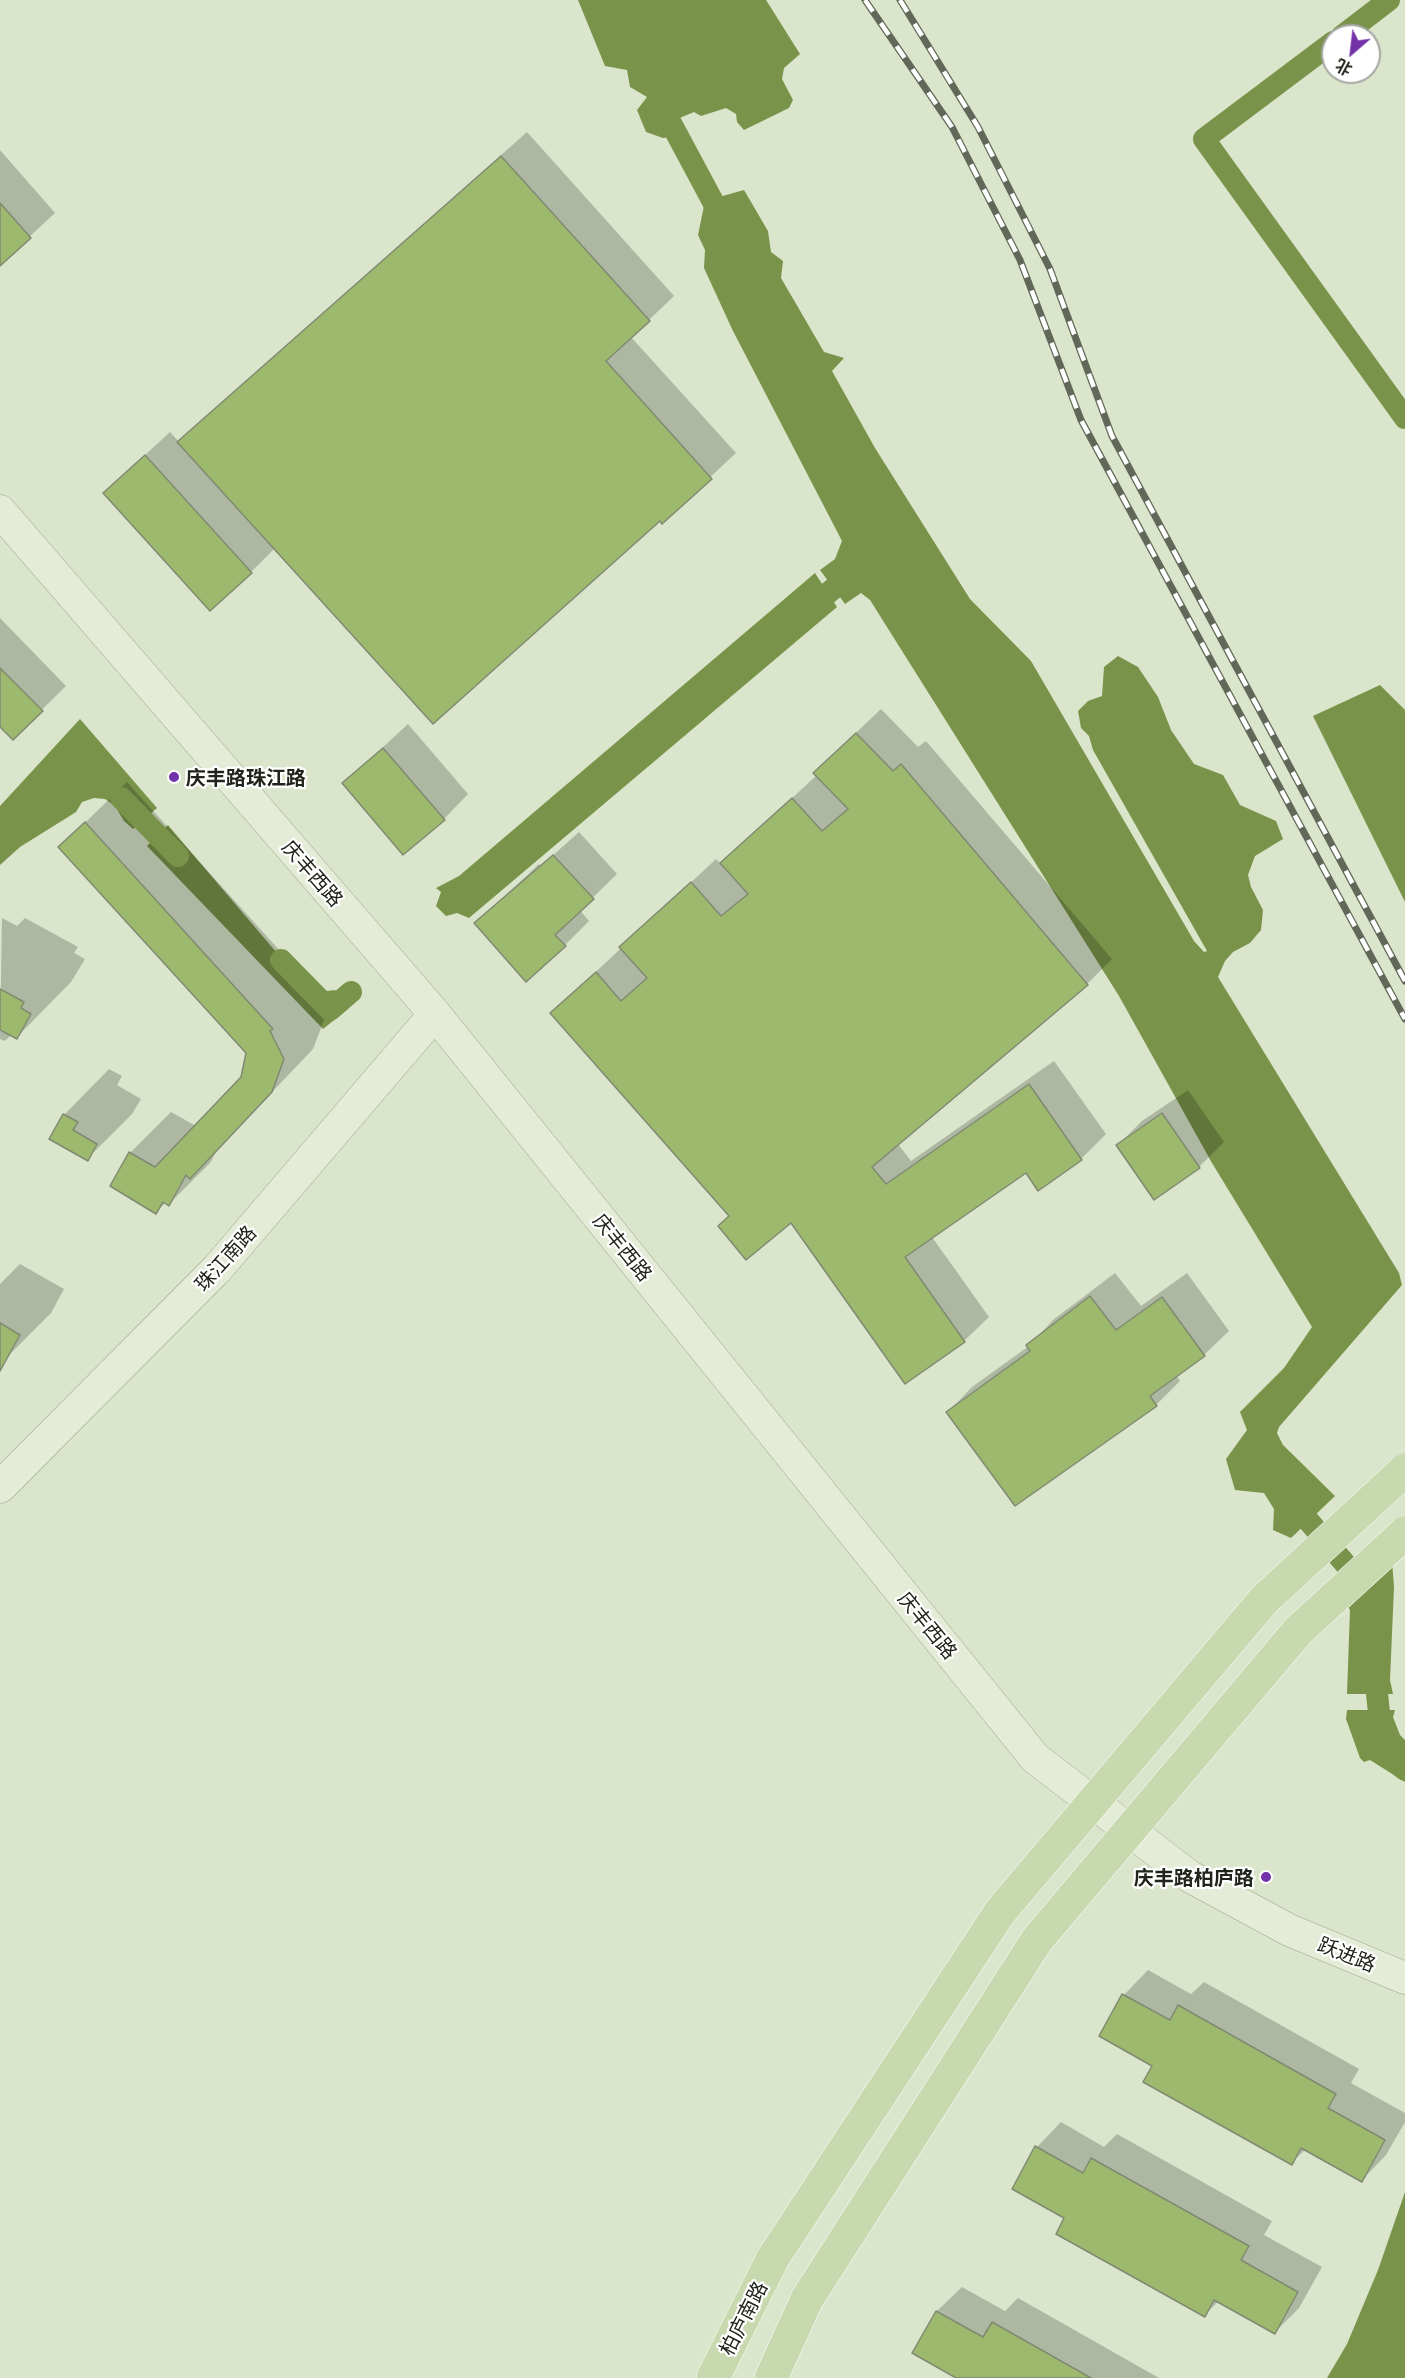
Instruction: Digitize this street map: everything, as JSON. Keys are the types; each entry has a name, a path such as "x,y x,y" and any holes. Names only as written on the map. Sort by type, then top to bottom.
{"main road":[{"name":"柏庐南路","path":"713,2378 773,2258 1000,1912 1264,1600 1405,1470"},
{"path":"771,2378 807,2299 1037,1940 1298,1631 1405,1533"}],"street":[{"name":"庆丰西路","path":"0,511 435,1014 1035,1758 1189,1876 1289,1930"},
{"name":"珠江南路","path":"0,1487 217,1269 435,1014"},
{"name":"跃进路","path":"1289,1930 1405,1978"}],"shaded area":[{"path":"578,0 766,0 800,54 784,68 782,79 793,100 789,108 744,130 737,122 736,114 726,108 701,116 694,112 670,122 677,136 663,138 646,132 637,110 647,97 630,87 627,70 605,66"},
{"path":"744,190 768,231 771,252 783,261 781,278 824,352 844,358 832,371 875,448 970,599 1031,661 1194,941 1204,952 1207,951 1093,750 1089,736 1081,728 1078,711 1088,701 1102,696 1104,667 1118,656 1138,667 1158,697 1171,730 1194,764 1223,775 1240,805 1276,821 1283,839 1255,856 1248,875 1251,887 1263,910 1261,930 1250,943 1233,952 1225,961 1218,977 1399,1273 1402,1285 1279,1427 1277,1433 1283,1445 1335,1496 1291,1538 1273,1530 1274,1509 1264,1493 1235,1490 1226,1459 1247,1430 1240,1412 1284,1368 1312,1327 1212,1163 1119,996 870,600 861,593 845,604 820,570 835,559 842,541 733,331 704,268 705,250 698,235 705,201"},
{"path":"815,573 837,607 469,918 457,913 446,916 436,906 441,892 436,888 459,876"},
{"path":"1380,685 1405,710 1405,902 1313,716"},
{"path":"80,719 157,808 133,829 124,821 115,806 105,799 94,798 82,802 76,812 20,847 0,865 0,806"},
{"path":"168,825 311,993 335,990 348,1009 323,1029 147,846"},
{"path":"1392,1561 1394,1587 1390,1680 1393,1694 1347,1694 1350,1610 1346,1603"},
{"path":"1347,1710 1395,1710 1393,1717 1400,1735 1405,1740 1405,1782 1370,1760 1364,1762 1360,1758 1346,1719"},
{"path":"1405,2192 1405,2378 1327,2378 1347,2344 1378,2270"}],"building":[{"path":"501,156 650,321 606,361 712,479 662,524 660,521 433,724 177,442"},
{"path":"0,203 31,238 0,266"},
{"path":"145,455 252,573 210,611 103,493"},
{"path":"0,668 43,711 13,740 0,727"},
{"path":"856,733 893,771 901,764 1088,985 872,1167 886,1184 1029,1084 1082,1160 1038,1191 1026,1173 905,1257 965,1342 905,1384 791,1223 746,1260 718,1226 729,1216 550,1013 596,972 621,1001 647,978 619,947 691,882 721,916 748,894 720,863 792,798 822,831 848,809 813,773"},
{"path":"383,748 445,820 403,855 342,783"},
{"path":"85,822 273,1029 270,1031 284,1059 272,1092 190,1179 186,1175 169,1206 163,1202 156,1214 110,1186 129,1152 155,1167 241,1077 246,1053 58,847"},
{"path":"553,855 594,899 555,935 566,946 526,982 474,923"},
{"path":"0,989 24,1002 21,1008 31,1014 17,1039 0,1030"},
{"path":"1162,1113 1200,1168 1154,1200 1116,1145"},
{"path":"63,1114 78,1122 73,1130 97,1144 88,1161 49,1139"},
{"path":"1090,1296 1116,1330 1162,1297 1205,1356 1150,1396 1157,1406 1015,1506 946,1412 1030,1351 1026,1345"},
{"path":"0,1323 20,1335 0,1371"},
{"path":"1122,1994 1170,2020 1178,2005 1336,2094 1328,2108 1385,2140 1362,2182 1301,2148 1292,2165 1143,2082 1152,2066 1099,2036"},
{"path":"1035,2146 1083,2173 1091,2158 1249,2246 1241,2260 1298,2292 1275,2334 1214,2300 1205,2317 1056,2234 1064,2218 1012,2189"},
{"path":"936,2311 983,2337 992,2322 1091,2378 956,2378 912,2353"}],"waterway":[{"path":"1358,24 1389,0"},
{"path":"1321,51 1204,139 1405,418"},
{"path":"658,99 726,226"},
{"path":"804,613 857,569"},
{"path":"121,798 178,856"},
{"path":"281,960 330,1010 351,992"},
{"path":"1289,1498 1365,1587"},
{"path":"1374,1665 1383,1751 1405,1770"}],"railway":[{"path":"865,0 952,127 1020,260 1081,420 1405,1019"},
{"path":"900,0 978,127 1050,269 1112,436 1405,981"}],"place":[{"name":"庆丰路珠江路","path":"174,777"},
{"name":"庆丰路柏庐路","path":"1266,1877"}]}
